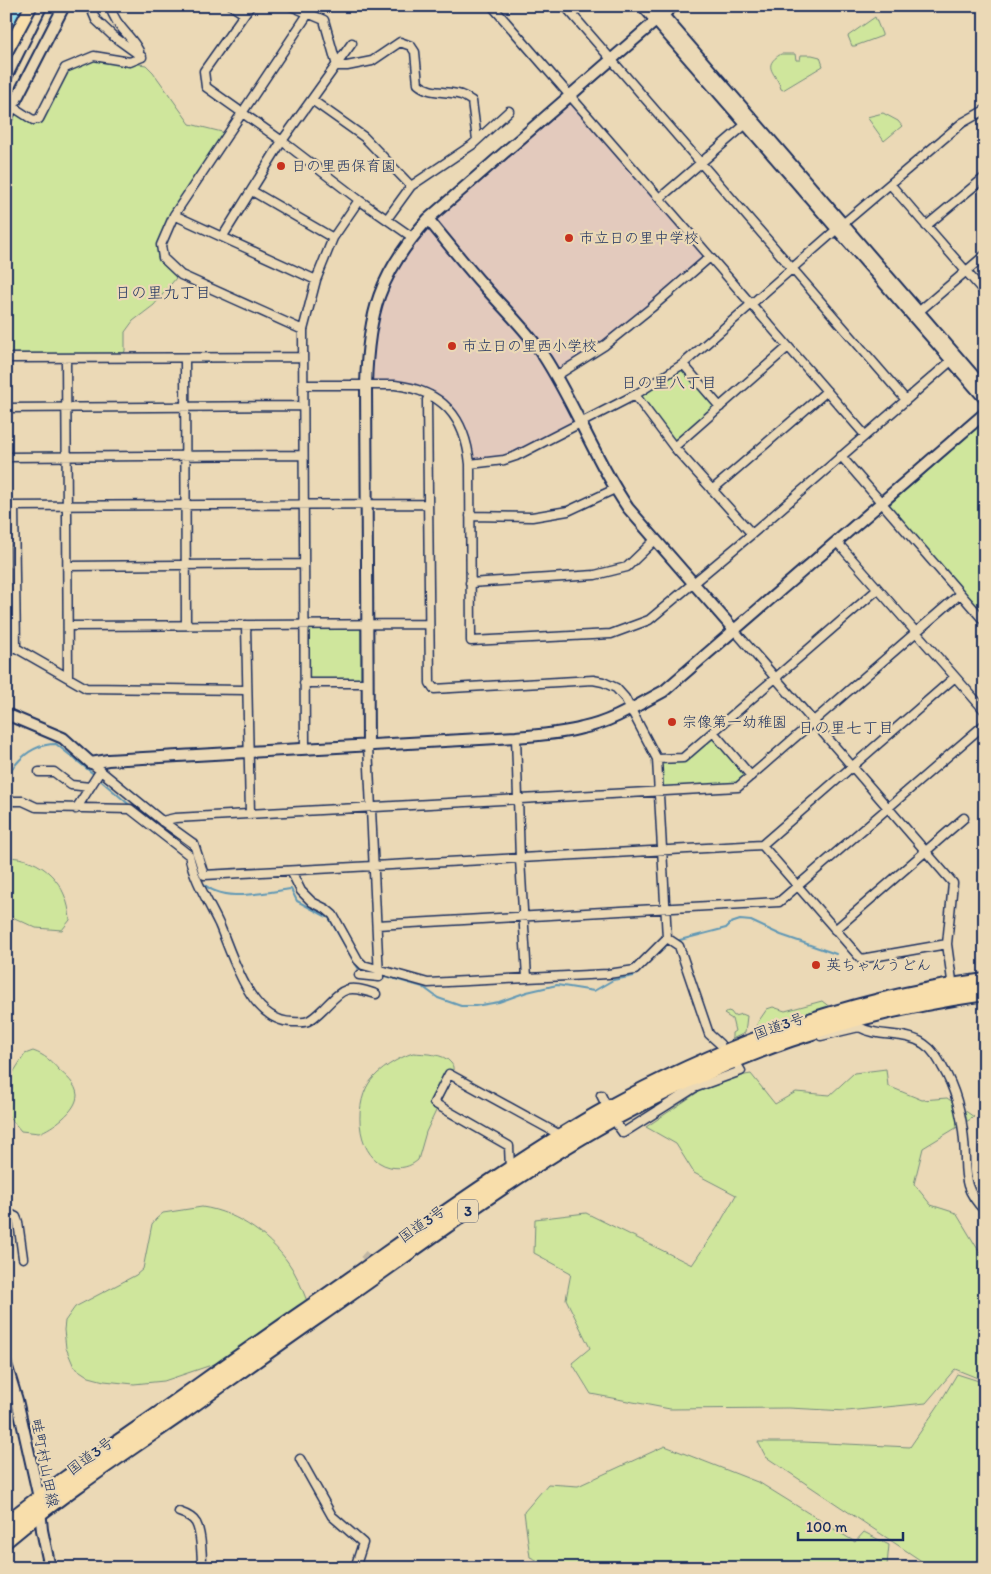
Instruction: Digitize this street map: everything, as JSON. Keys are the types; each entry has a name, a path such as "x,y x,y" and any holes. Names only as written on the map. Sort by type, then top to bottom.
{"highway":[{"name":"国道3号","path":"6,1524 40,1505 529,1170 609,1121 665,1091 757,1051 864,1016 955,992 985,981"},
{"name":"国道3号","path":"6,1540 40,1505 292,1320 510,1169 604,1111 692,1065 823,1016 862,1006 955,992 985,993"}],"main road":[{"path":"6,53 32,6"}],"street":[{"path":"6,119 64,6"},
{"path":"90,6 96,20 113,36 142,57"},
{"path":"110,6 113,17 135,44 142,57"},
{"path":"232,6 244,14"},
{"path":"250,6 204,71 206,87 412,237"},
{"path":"291,6 324,20 337,66"},
{"path":"492,6 865,435"},
{"path":"566,6 906,400"},
{"path":"643,6 659,18 915,314 985,389"},
{"path":"655,6 659,18 746,124 840,226"},
{"path":"359,975 379,977 368,746 367,683 366,385 367,348 374,309 390,270 399,254 428,219 673,6"},
{"path":"303,330 180,275 164,258 161,245 174,215 308,14"},
{"path":"337,66 348,66 372,61 400,42 411,46 415,52 418,84 432,92 460,95 472,101 477,140"},
{"path":"223,236 282,141 352,43"},
{"path":"13,108 34,120 39,119 65,68 94,56 130,62 142,57"},
{"path":"312,100 364,137 411,186"},
{"path":"470,464 504,460 516,456 635,395 683,364 840,226 962,123 985,110"},
{"path":"387,220 411,186 477,140 509,111"},
{"path":"660,198 746,124"},
{"path":"926,226 985,177"},
{"path":"890,184 985,293"},
{"path":"252,191 333,238"},
{"path":"305,749 303,330 316,280 333,238 359,200"},
{"path":"174,215 316,280"},
{"path":"428,219 484,286 523,328 542,354 556,376 615,489 628,508 953,882 947,944 955,992"},
{"path":"915,314 965,270 985,256"},
{"path":"556,376 605,345 710,257"},
{"path":"915,314 951,361 985,399"},
{"path":"674,447 788,347"},
{"path":"6,358 303,357"},
{"path":"66,358 68,677"},
{"path":"185,358 186,625"},
{"path":"303,385 409,386 438,399 459,421 468,447 470,464 471,641 611,634 649,620 694,584 951,361"},
{"path":"683,364 720,407"},
{"path":"712,490 827,391"},
{"path":"430,395 427,400 430,683 434,689 593,680 616,688 632,709 657,759 667,938"},
{"path":"635,395 674,447 752,534"},
{"path":"6,408 303,406"},
{"path":"91,763 108,760 516,738 582,729 605,721 632,709 664,691 985,414"},
{"path":"6,457 303,455"},
{"path":"841,456 985,622"},
{"path":"470,516 532,517 568,511 615,489"},
{"path":"16,648 10,506 428,504"},
{"path":"470,583 595,575 627,567 656,539"},
{"path":"837,542 985,712"},
{"path":"68,566 304,564"},
{"path":"657,759 683,758 878,589"},
{"path":"162,821 175,818 738,788 960,594"},
{"path":"68,626 429,624"},
{"path":"246,625 247,752 250,814"},
{"path":"6,648 16,648 86,688 246,690"},
{"path":"6,714 63,738 162,821 194,844 204,875 762,845 955,677"},
{"path":"304,683 367,683"},
{"path":"377,925 779,902 985,724"},
{"path":"712,732 751,776"},
{"path":"516,738 517,800 527,978"},
{"path":"76,809 101,770"},
{"path":"39,772 54,772 71,785 90,787"},
{"path":"6,801 23,801 36,808 130,810 189,855 195,876 231,955 256,1003 271,1016 287,1022 308,1021 318,1015 343,990 359,988 376,994"},
{"path":"835,930 964,818"},
{"path":"762,845 861,959 947,944"},
{"path":"291,871 300,891 312,902 333,915 362,964 428,983 628,972 634,970 667,938"},
{"path":"195,876 203,872"},
{"path":"667,938 679,946 709,1034 720,1044"},
{"path":"757,1051 773,1052 794,1043 859,1027 866,1031 899,1035 922,1043 930,1048 946,1072 960,1109 967,1184 974,1200 985,1211"},
{"path":"618,1126 623,1133 694,1088 740,1070 738,1066"},
{"path":"510,1169 509,1146 434,1104 449,1074 562,1136"},
{"path":"6,1212 16,1218 18,1222 23,1258"},
{"name":"畦町村山田線","path":"6,1364 17,1400 40,1505 50,1568"},
{"path":"300,1459 332,1516 363,1543 355,1568"},
{"path":"179,1512 190,1517 196,1523 202,1568"}],"shaded area":[{"name":"市立日の里中学校","path":"572,103 704,255 704,258 627,325 559,371 556,370 525,325 435,222"},
{"name":"市立日の里西小学校","path":"428,228 533,349 573,423 509,456 475,461 464,423 443,399 427,389 401,381 372,381 373,343 385,295 408,253"}],"green space":[{"path":"875,17 882,36 852,46 848,36"},
{"path":"781,54 795,54 796,60 800,60 801,55 820,57 823,66 783,90 771,67 775,59"},
{"path":"96,58 146,65 190,124 226,133 171,214 161,260 176,278 154,305 133,321 125,332 125,351 123,354 6,355 6,129 14,113 39,125 67,70"},
{"path":"883,113 898,121 902,126 884,141 867,117"},
{"path":"681,370 685,370 714,403 714,407 676,440 673,440 642,398 642,395"},
{"path":"985,421 985,617 888,506"},
{"path":"311,627 361,628 361,680 310,680 308,676 308,629"},
{"path":"711,737 714,737 745,773 745,778 736,785 663,789 661,787 661,765 663,762 685,761"},
{"path":"6,857 19,858 42,867 59,884 68,907 70,920 62,930 36,928 6,914"},
{"path":"822,1001 831,1008 753,1034 758,1022 767,1009 773,1007 785,1011"},
{"path":"728,1011 734,1016 742,1014 747,1016 745,1033 732,1039 732,1033 735,1031 732,1019 724,1014"},
{"path":"33,1051 48,1059 68,1078 75,1087 77,1095 73,1107 63,1118 39,1133 21,1131 6,1113 6,1084 25,1054"},
{"path":"413,1053 444,1057 452,1064 453,1075 426,1132 418,1160 405,1167 390,1167 379,1162 365,1144 361,1132 361,1106 364,1094 373,1078 389,1065"},
{"path":"886,1069 888,1086 922,1100 947,1098 974,1117 923,1148 914,1184 931,1205 956,1213 985,1261 985,1381 955,1369 926,1403 847,1411 789,1408 670,1409 591,1394 572,1363 590,1348 566,1299 571,1273 534,1253 535,1219 586,1213 692,1265 736,1195 694,1173 676,1144 646,1127 716,1080 751,1074 775,1104 796,1092 830,1095 854,1073"},
{"path":"202,1207 229,1214 242,1221 254,1228 276,1247 293,1270 310,1309 250,1352 164,1381 134,1384 104,1381 89,1377 74,1367 66,1348 64,1330 65,1321 75,1307 136,1275 143,1269 152,1224 163,1213"},
{"path":"957,1374 985,1383 985,1568 932,1568 766,1457 758,1442 804,1442 910,1447"},
{"path":"665,1446 760,1483 855,1542 864,1532 889,1545 887,1565 891,1568 554,1568 530,1557 524,1512 548,1484 578,1486"}],"waterway":[{"path":"6,34 20,6"},
{"path":"6,777 29,752 44,745 56,744 96,776"},
{"path":"99,779 132,807"},
{"path":"168,834 191,852"},
{"path":"202,882 210,889 231,895 257,894 291,889 297,901 329,918 358,968 374,973"},
{"path":"676,941 726,928 731,923 740,920 751,921 781,935 836,954"},
{"path":"649,961 669,943"},
{"path":"381,975 423,987 438,998 461,1006 475,1006 499,1002 527,992 557,985 594,991 613,980 634,976 638,972"}],"tunnel":[{"path":"363,1254 388,1276"}],"railway":[{"path":"6,91 48,6"}],"place":[{"name":"日の里西保育園","path":"281,166"},
{"name":"市立日の里中学校","path":"569,238"},
{"name":"市立日の里西小学校","path":"452,346"},
{"name":"宗像第一幼稚園","path":"672,722"},
{"name":"英ちゃんうどん","path":"816,965"}],"district":[{"name":"日の里九丁目","path":"163,292"},
{"name":"日の里八丁目","path":"669,382"},
{"name":"日の里七丁目","path":"846,727"}]}
